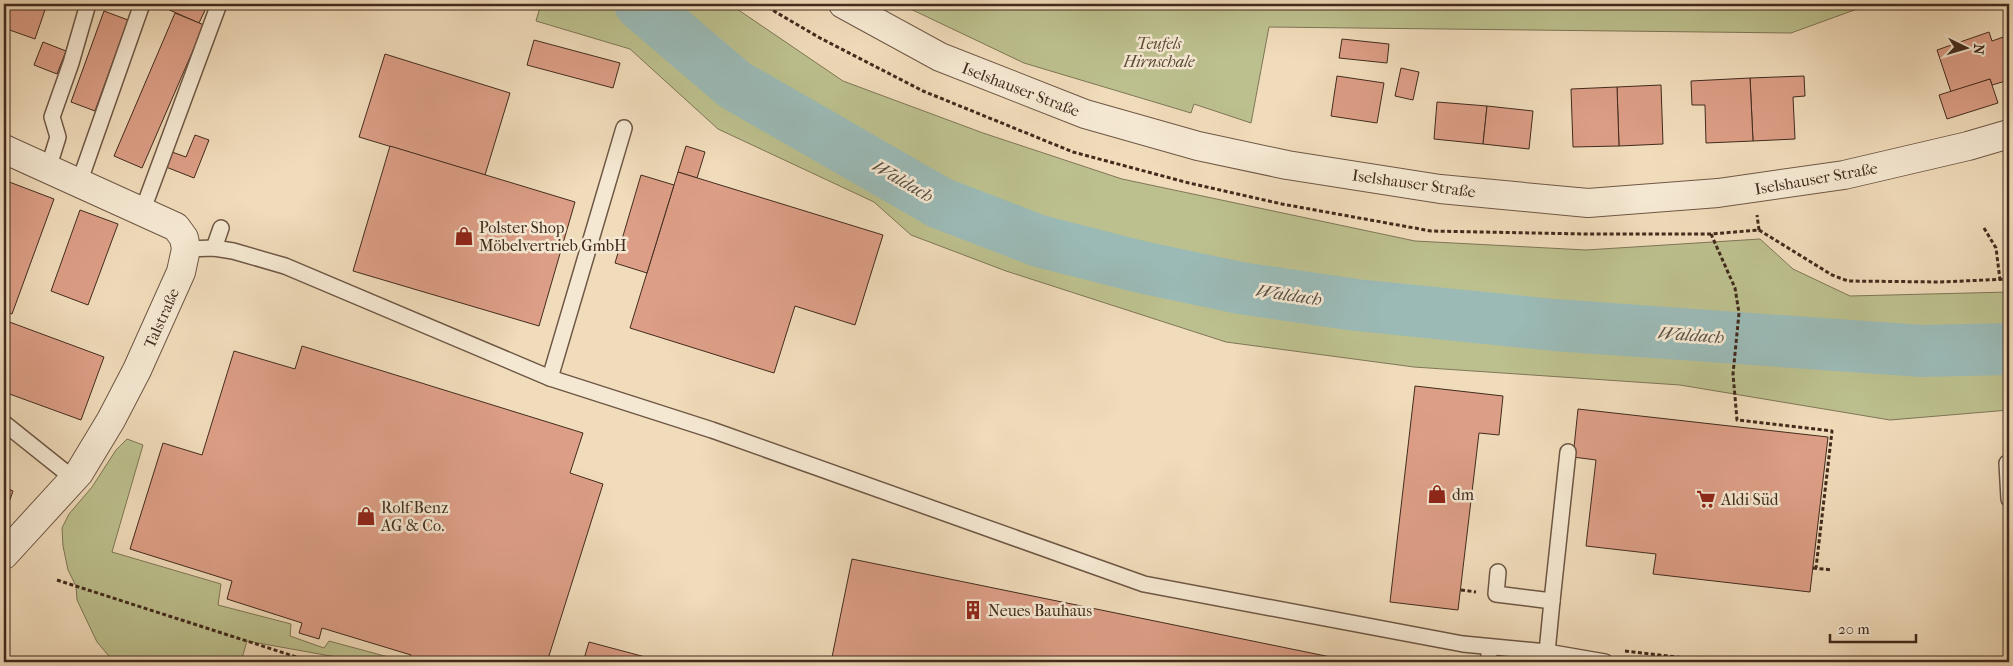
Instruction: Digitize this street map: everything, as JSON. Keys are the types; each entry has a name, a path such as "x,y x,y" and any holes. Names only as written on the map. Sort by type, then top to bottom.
{"street":[{"name":"Iselshauser Straße","path":"843,4 940,57 1085,114 1198,146 1287,165 1440,189 1588,203 1718,193 1844,175 1968,146 2009,134"},
{"path":"4,149 176,228 184,238 186,249"},
{"name":"Talstraße","path":"4,555 74,479 110,420 137,370 181,272 186,249"}],"lane":[{"path":"48,169 58,137 52,117 71,63 88,4"},
{"path":"79,183 142,4"},
{"path":"142,212 219,4"},
{"path":"550,378 624,128"},
{"path":"214,248 221,228"},
{"path":"186,249 214,248 287,260 550,378 712,430 1144,584 1463,644 1546,652 1606,662"},
{"path":"4,423 74,479"},
{"path":"1546,652 1568,452"},
{"path":"2009,463 2006,463 2009,499"},
{"path":"1498,572 1496,594 1552,601"},
{"path":"1488,662 1490,646"}],"path":[{"path":"4,48 6,41"},
{"path":"1984,228 1996,248 2000,280"},
{"path":"1759,230 1832,275 1848,281 1940,282 2009,279"},
{"path":"1711,234 1735,288 1739,313 1733,374 1737,420 1832,431 1814,568 1832,570"},
{"path":"57,580 312,662"},
{"path":"1617,650 1721,662"}],"green space":[{"path":"541,4 736,4 737,9 843,81 983,133 1122,179 1415,241 1586,250 1760,239 1793,269 1850,296 2009,292 2009,410 1890,420 1680,385 1414,367 1226,342 1006,271 911,235 874,202 718,129 630,49 536,21"},
{"name":"Teufels Hirnschale","path":"900,4 1871,4 1791,33 1269,27 1251,123 1194,104 1191,113 1024,63"},
{"path":"127,439 143,445 112,552 221,584 218,605 291,624 290,636 324,648 329,641 392,658 391,662 364,662 247,641 241,662 114,662 97,642 77,600 76,586 68,570 63,546 62,528 69,514 92,487 116,450"}],"building":[{"path":"4,4 47,4 35,39 4,28"},
{"path":"167,4 208,4 199,23 165,8"},
{"path":"104,11 128,20 95,111 71,102"},
{"path":"175,13 204,25 142,168 114,156"},
{"path":"1989,32 1992,41 2009,35 2009,80 1992,85 1990,79 1951,92 1937,50"},
{"path":"1342,39 1389,44 1387,63 1339,58"},
{"path":"534,40 620,63 613,88 527,65"},
{"path":"43,42 66,51 57,74 34,65"},
{"path":"385,54 510,93 485,175 359,137"},
{"path":"1401,68 1419,72 1413,100 1395,96"},
{"path":"1337,76 1384,83 1377,123 1331,116"},
{"path":"1804,76 1805,96 1793,97 1795,139 1753,141 1750,78"},
{"path":"1750,78 1753,141 1706,143 1705,105 1692,105 1691,81"},
{"path":"1990,79 1998,103 1947,119 1939,95"},
{"path":"1661,85 1663,144 1619,146 1617,87"},
{"path":"1617,87 1619,146 1573,147 1571,89"},
{"path":"1437,102 1487,106 1483,144 1434,139"},
{"path":"1487,106 1533,111 1529,149 1483,144"},
{"path":"195,135 209,140 194,178 166,167 172,152 186,157"},
{"name":"Polster Shop Möbelvertrieb GmbH","path":"390,146 575,202 539,326 353,271"},
{"path":"686,146 705,152 697,178 678,172"},
{"path":"678,172 883,235 855,325 795,306 774,373 630,328"},
{"path":"641,175 674,185 647,273 615,263"},
{"path":"4,180 54,199 12,314 4,311"},
{"path":"80,210 118,224 88,305 51,291"},
{"path":"4,320 104,357 81,420 4,392"},
{"name":"Rolf Benz AG & Co.","path":"302,346 583,433 570,473 603,484 547,662 409,662 411,655 322,628 319,639 299,633 302,623 227,599 232,581 130,549 163,443 202,455 234,351 295,369"},
{"name":"dm","path":"1415,386 1503,396 1499,435 1479,433 1458,610 1390,602"},
{"name":"Aldi Süd","path":"1578,409 1828,437 1810,592 1653,574 1656,554 1586,546 1596,460 1573,457"},
{"path":"4,487 13,491 6,511 4,510"},
{"name":"Neues Bauhaus","path":"852,559 1355,662 831,662"},
{"path":"589,642 664,662 583,662"}],"waterway":[{"name":"Waldach","path":"640,4 735,85 940,203 1039,241 1141,267 1240,288 1356,305 1554,325 1922,351 2009,349"}],"place":[{"name":"Polster Shop Möbelvertrieb GmbH","path":"464,236"},
{"name":"dm","path":"1437,494"},
{"name":"Aldi Süd","path":"1706,499"},
{"name":"Rolf Benz AG & Co.","path":"366,516"},
{"name":"Neues Bauhaus","path":"973,610"}]}
